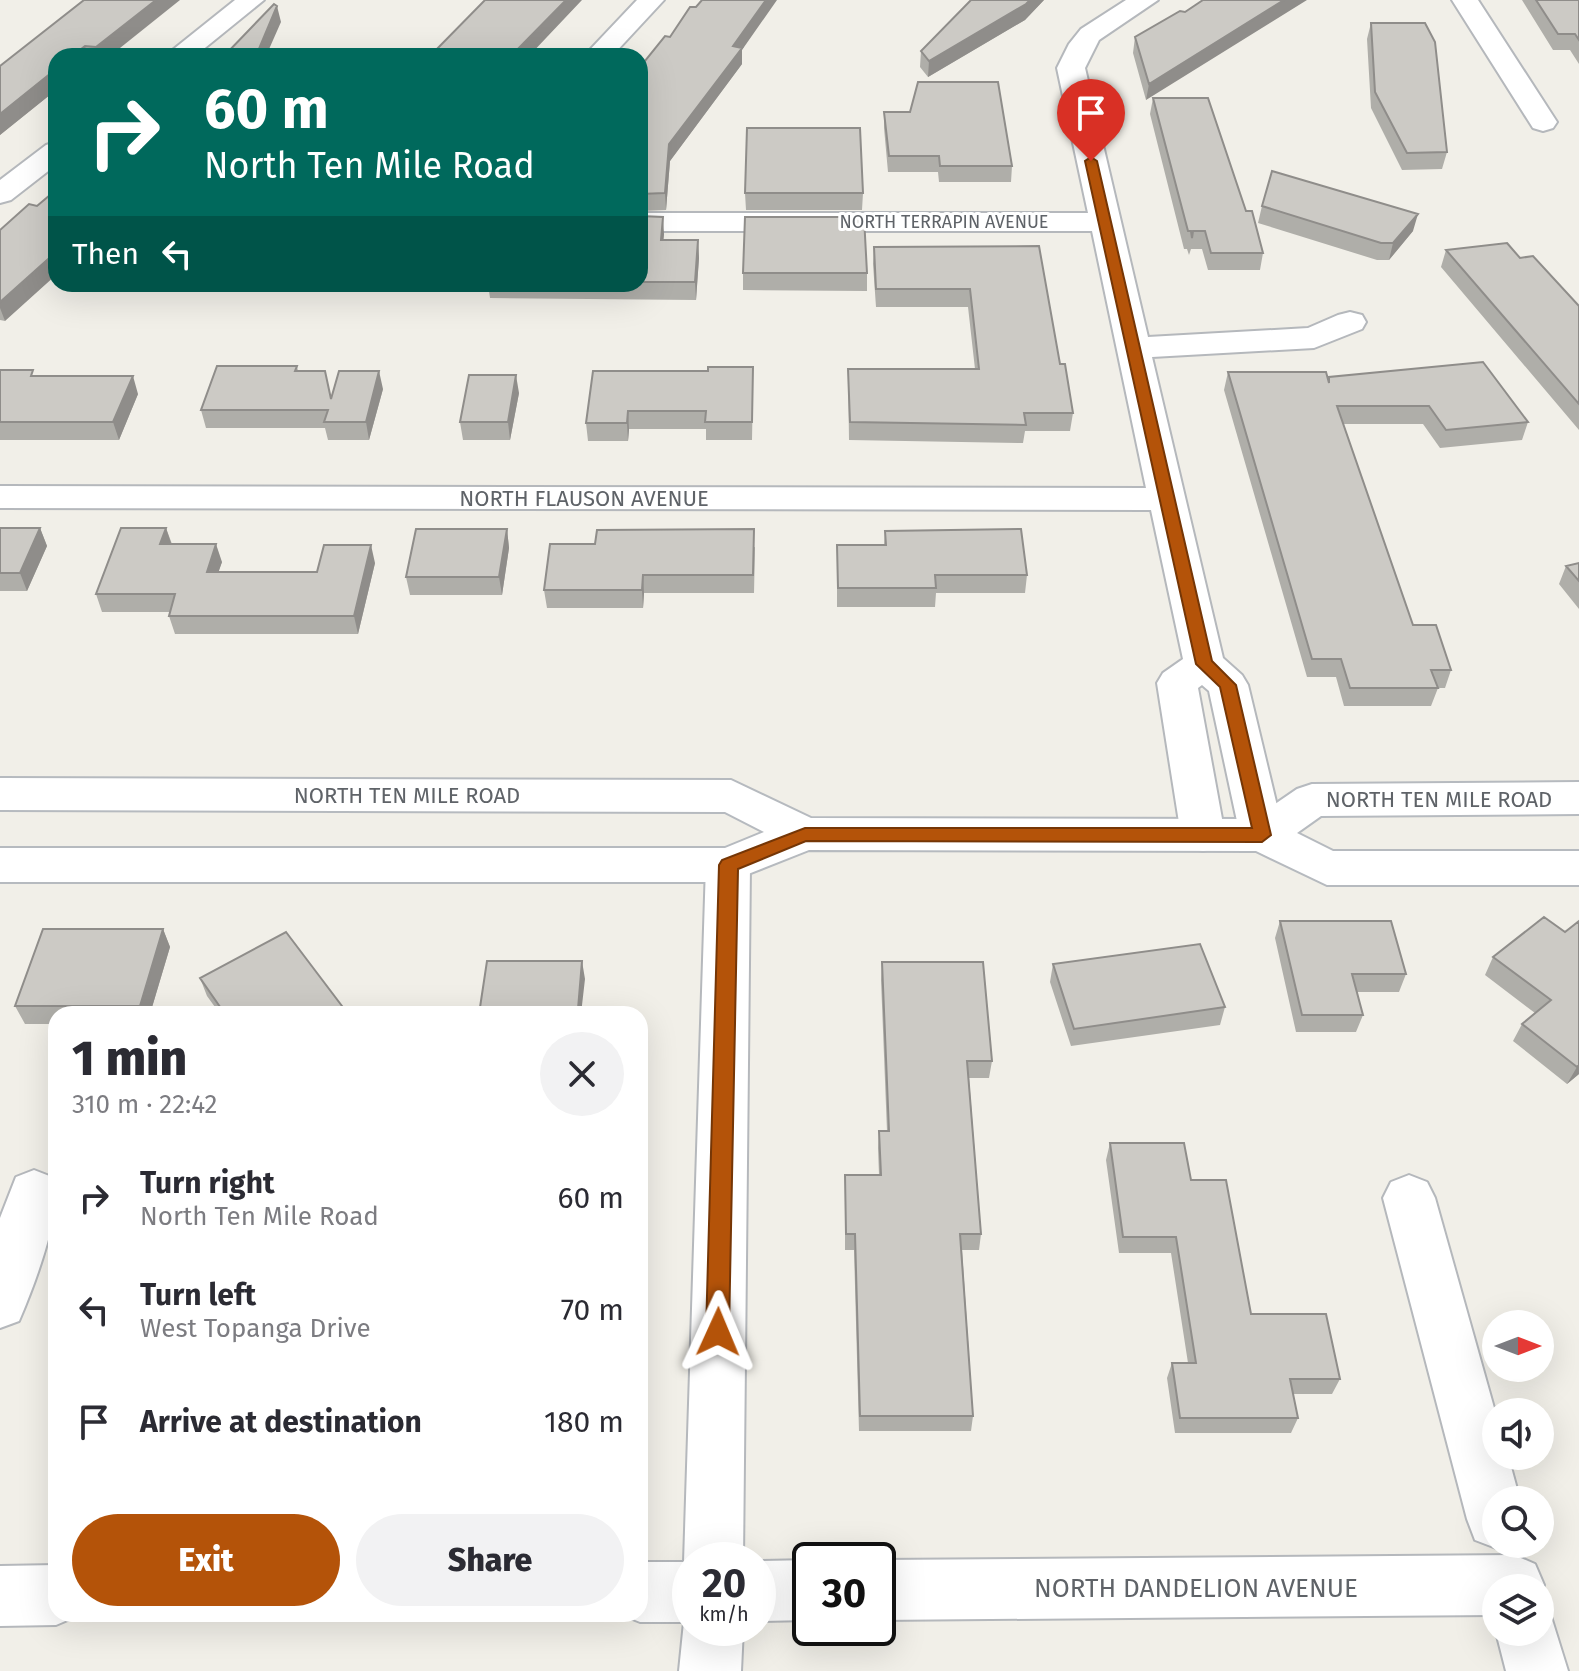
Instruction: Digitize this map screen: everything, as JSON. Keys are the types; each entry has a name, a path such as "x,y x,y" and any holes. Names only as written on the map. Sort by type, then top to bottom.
{"street":[{"path":"188,48 251,0"},
{"path":"605,48 651,0"},
{"path":"1145,0 1098,27 1076,48 1071,68 1204,664 1228,685 1262,835"},
{"path":"1465,0 1543,122"},
{"path":"0,194 48,157"},
{"name":"NORTH TERRAPIN AVENUE","path":"648,222 1105,222"},
{"path":"1134,348 1314,338 1350,322"},
{"name":"NORTH FLAUSON AVENUE","path":"0,497 1168,499"},
{"path":"1203,835 1177,683 1204,664"},
{"name":"NORTH TEN MILE ROAD","path":"0,794 731,796 805,834"},
{"name":"NORTH TEN MILE ROAD","path":"1262,835 1312,800 1579,798"},
{"name":"NORTH TEN MILE ROAD","path":"0,865 728,865 805,834 1262,835 1327,868 1579,868"},
{"path":"713,1542 728,865"},
{"path":"0,1303 34,1193"},
{"path":"1409,1198 1487,1486"},
{"name":"NORTH DANDELION AVENUE","path":"896,1590 1482,1587"},
{"path":"648,1592 672,1592"},
{"path":"0,1596 48,1595"},
{"path":"710,1671 711,1646"},
{"path":"1530,1646 1537,1671"}],"building":[{"path":"84,0 156,0 96,47 48,48 48,75 0,114 0,66"},
{"path":"485,0 566,0 519,48 438,48"},
{"path":"702,0 766,0 733,46 742,48 669,144 665,193 648,194 648,57 665,36 670,37 690,7 696,7"},
{"path":"971,0 1030,0 929,61 921,51"},
{"path":"1203,0 1284,0 1149,84 1135,37"},
{"path":"1536,0 1579,0 1579,40 1575,34 1558,34"},
{"path":"274,4 277,6 259,48 232,48"},
{"path":"1371,23 1425,23 1435,42 1447,152 1407,153 1375,92"},
{"path":"918,82 998,82 1012,166 940,166 939,156 889,156 884,112 910,112"},
{"path":"1153,98 1208,98 1246,211 1252,211 1263,253 1211,253 1205,231 1193,231 1192,238"},
{"path":"747,128 860,128 863,193 745,193"},
{"path":"1272,171 1418,214 1393,243 1381,243 1262,206"},
{"path":"48,197 48,259 0,302 0,230 29,204 37,206"},
{"path":"648,216 663,217 661,240 698,240 695,282 648,282"},
{"path":"745,217 864,217 867,273 743,273"},
{"path":"1507,243 1520,258 1533,256 1579,306 1579,404 1446,250"},
{"path":"1039,246 1060,364 1065,364 1073,413 1024,413 1026,425 850,422 848,369 979,369 970,289 876,289 874,247"},
{"path":"1483,362 1528,422 1446,430 1429,406 1337,406 1413,625 1436,625 1451,670 1431,670 1438,688 1350,688 1341,659 1312,659 1228,372 1326,372 1329,383 1329,377"},
{"path":"217,366 297,366 295,371 325,371 331,399 339,371 379,371 366,422 324,422 328,410 201,410"},
{"path":"708,367 753,367 752,422 705,422 706,411 628,411 627,423 586,423 593,371 708,371"},
{"path":"0,370 33,370 31,376 133,376 113,422 0,422"},
{"path":"469,375 516,375 508,422 460,422"},
{"path":"0,528 40,528 20,573 0,573"},
{"path":"121,528 166,528 160,544 216,544 207,572 317,572 324,545 371,545 354,616 169,616 175,594 96,594"},
{"path":"416,529 507,529 499,577 406,577"},
{"path":"754,529 753,575 643,575 642,590 544,590 550,544 595,544 597,530"},
{"path":"1021,529 1027,575 935,575 936,588 838,588 837,545 886,545 885,531"},
{"path":"1579,563 1579,581 1566,566"},
{"path":"1544,917 1565,932 1579,921 1577,1067 1522,1024 1551,1000 1493,957"},
{"path":"1280,921 1391,921 1406,974 1352,974 1363,1015 1302,1015"},
{"path":"43,929 163,929 140,1006 15,1006"},
{"path":"286,932 342,1006 219,1006 200,978"},
{"path":"1200,944 1225,1007 1074,1029 1053,964"},
{"path":"487,961 582,961 578,1006 480,1006"},
{"path":"882,962 983,962 992,1061 967,1061 981,1234 960,1234 973,1416 860,1416 855,1234 846,1234 845,1175 881,1175 879,1131 889,1131"},
{"path":"1110,1143 1184,1143 1191,1180 1226,1180 1251,1314 1326,1314 1340,1379 1290,1379 1298,1418 1180,1418 1172,1363 1196,1363 1176,1237 1123,1237"}],"route":[{"path":"718,1332 728,865 805,834 1262,835 1228,685 1204,664 1091,161"}]}
